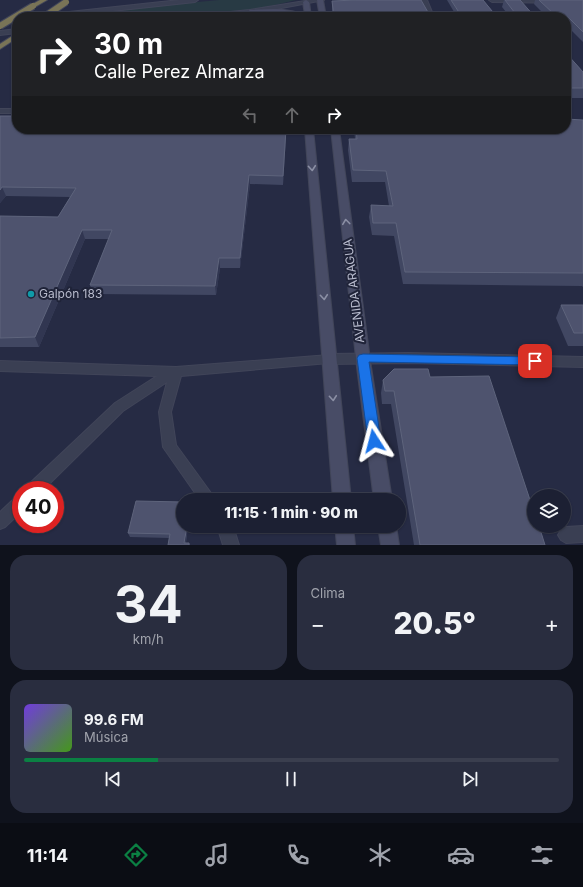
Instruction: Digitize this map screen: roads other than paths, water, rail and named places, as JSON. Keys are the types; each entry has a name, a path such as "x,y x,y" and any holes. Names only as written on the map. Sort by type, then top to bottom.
{"highway":[{"path":"23,12 44,0"},
{"path":"51,12 68,1"},
{"path":"0,26 12,19"},
{"path":"0,47 12,39"}],"street":[{"path":"96,12 194,0"},
{"path":"250,12 320,0 322,12"},
{"path":"424,0 429,12"},
{"path":"492,0 583,1"},
{"path":"308,1 308,12"},
{"path":"106,11 115,3"},
{"path":"250,12 280,12"},
{"path":"0,21 12,20"},
{"path":"0,33 12,32"},
{"path":"0,111 12,111"},
{"path":"309,134 341,493"},
{"name":"AVENIDA ARAGUA","path":"336,134 363,358 382,493"},
{"path":"329,359 363,358 583,362"},
{"path":"345,533 346,545"},
{"path":"388,533 390,545"}],"lane":[{"path":"0,366 176,372 329,359"},
{"path":"42,481 119,407 156,382 176,372"},
{"path":"176,372 165,412 170,447 204,493"},
{"path":"0,522 12,511"},
{"path":"227,533 231,545"},
{"path":"566,535 583,534"}],"place":[{"name":"Galpón 183","path":"31,294"}]}
